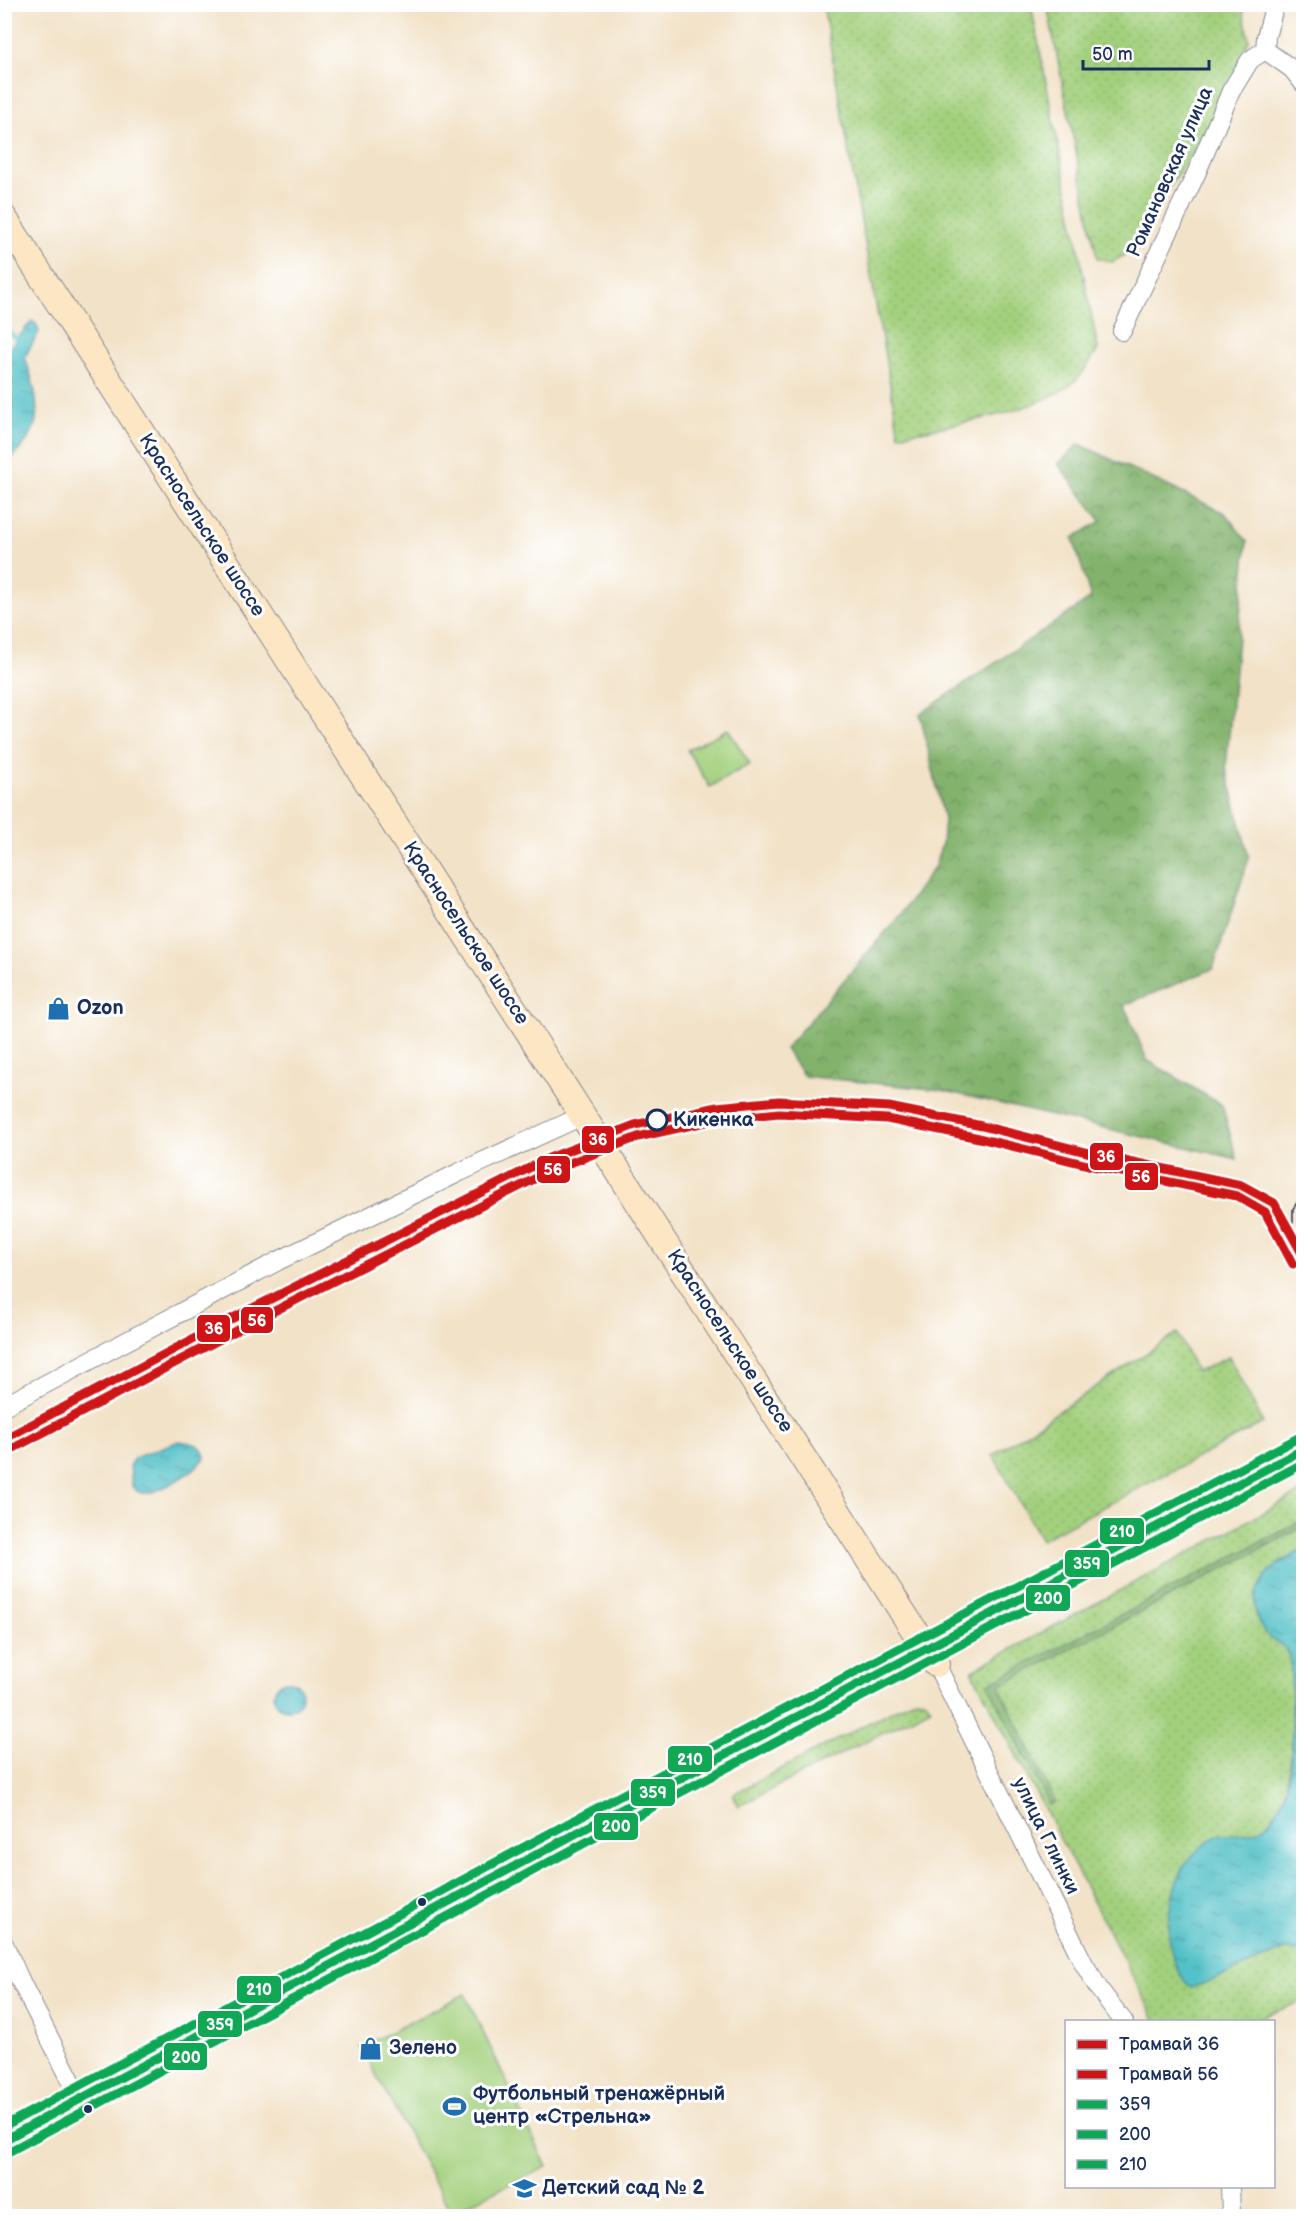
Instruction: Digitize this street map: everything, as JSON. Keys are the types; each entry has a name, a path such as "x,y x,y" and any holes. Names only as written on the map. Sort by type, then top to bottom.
{"main road":[{"name":"Красносельское шоссе","path":"4,218 932,1656"},
{"path":"4,2160 932,1656 1304,1449"},
{"path":"4,2140 429,1912 1304,1470"}],"street":[{"path":"1275,4 1265,50 1292,69 1304,84"},
{"name":"Романовская улица","path":"1122,331 1196,174 1231,91 1250,60 1265,50"},
{"path":"4,1406 278,1261 460,1172 584,1115"},
{"name":"улица Глинки","path":"932,1656 1084,1964 1122,2020"},
{"path":"4,1944 81,2100"},
{"path":"1230,2188 1230,2214"}],"green space":[{"path":"823,5 1031,5 1098,349 1080,376 1061,391 1041,401 993,416 899,435"},
{"path":"1047,5 1242,5 1249,40 1239,69 1214,119 1165,194 1140,242 1127,254 1112,262 1097,258"},
{"path":"1079,444 1225,513 1247,541 1226,768 1249,858 1213,969 1124,1005 1147,1060 1222,1105 1237,1159 941,1090 804,1076 785,1049 900,915 935,866 942,843 944,819 920,714 1091,598 1073,538 1101,521 1058,464"},
{"path":"728,729 750,764 710,787 687,750"},
{"path":"1177,1333 1197,1372 1229,1357 1263,1423 1041,1540 993,1455"},
{"path":"1303,1491 1303,1550 1280,1562 1255,1595 1256,1616 1266,1633 1286,1648 1291,1661 1292,1748 1285,1792 1277,1811 1262,1829 1250,1833 1217,1836 1208,1982 1283,1950 1296,1950 1303,1955 1303,2001 1254,2020 1155,2019 973,1670"},
{"path":"1303,1520 1303,1527 999,1686 1055,1802 1050,1805 988,1684"},
{"path":"916,1698 925,1699 931,1708 739,1806 733,1794"},
{"name":"Футбольный тренажёрный центр «Стрельна»","path":"465,1994 547,2167 451,2212 361,2047"}],"water":[{"path":"32,321 37,325 39,332 25,357 35,394 37,414 27,441 5,466 5,353"},
{"path":"179,1441 192,1443 199,1447 205,1458 186,1475 168,1486 151,1492 142,1493 136,1490 132,1486 130,1465 134,1458"},
{"path":"1303,1550 1303,1955 1296,1950 1283,1950 1191,1988 1175,1963 1169,1932 1172,1901 1181,1872 1196,1852 1216,1837 1248,1833 1265,1825 1278,1809 1289,1776 1293,1717 1291,1661 1283,1647 1266,1634 1255,1608 1258,1588 1263,1579 1277,1565"},
{"path":"288,1681 298,1685 302,1695 298,1705 288,1709 278,1705 274,1695 278,1685"}],"waterway":[{"path":"4,329 16,338 16,343"}],"tram line":[{"name":"36","path":"4,1439 237,1316 549,1158 635,1125 717,1107 779,1101 889,1107 1241,1185 1274,1203 1304,1257"},
{"name":"56","path":"10,1450 243,1327 554,1169 638,1137 719,1119 779,1113 887,1119 1237,1196 1265,1212 1293,1264"},
{"path":"1293,1237 1293,1209 1304,1192"}],"transit line":[{"name":"210","path":"4,2126 582,1816 1298,1438"},
{"name":"359","path":"4,2140 588,1827 1304,1449"},
{"name":"200","path":"10,2151 594,1838 1304,1463"}],"place":[{"name":"Ozon","path":"59,1008"},
{"name":"Кикенка","path":"657,1120"},
{"name":"Зелено","path":"371,2048"},
{"name":"Футбольный тренажёрный центр «Стрельна»","path":"455,2106"},
{"name":"Детский сад № 2","path":"524,2188"}]}
